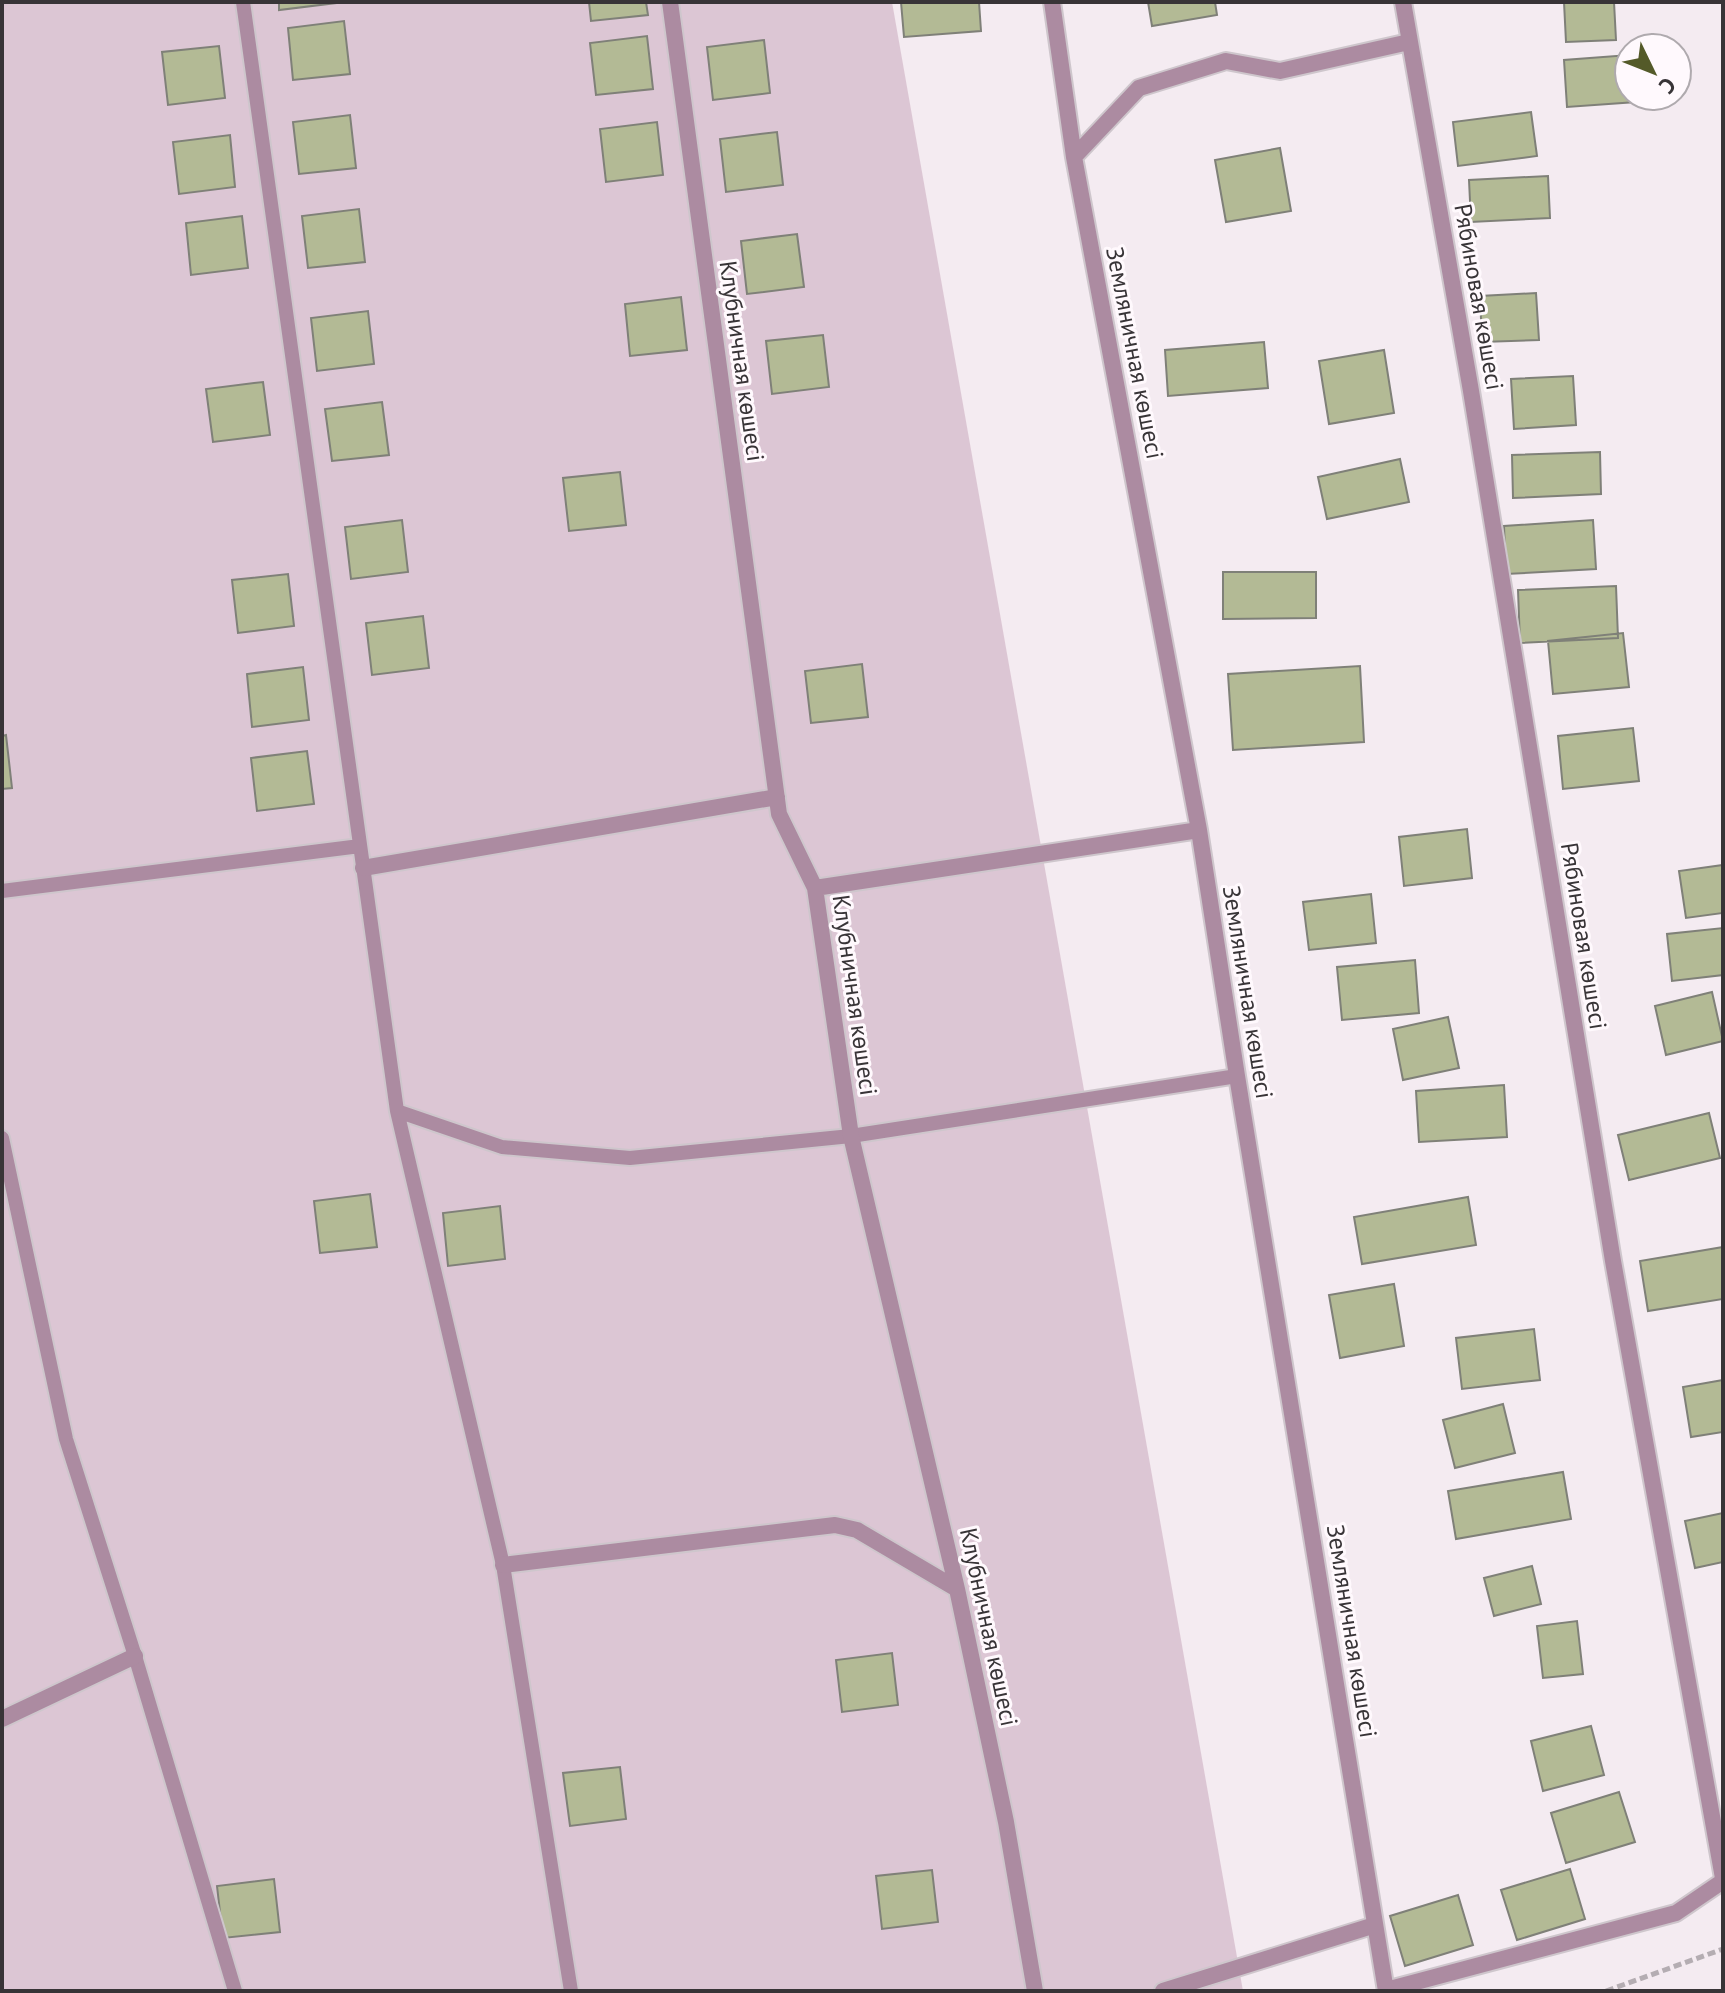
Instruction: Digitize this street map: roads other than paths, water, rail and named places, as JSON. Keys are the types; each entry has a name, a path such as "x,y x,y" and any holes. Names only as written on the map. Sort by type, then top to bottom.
{"street":[{"name":"Клубничная көшесі","path":"670,2 779,814 815,888 851,1136 957,1589 1006,1822 1035,1991"},
{"name":"Земляничная көшесі","path":"1052,2 1074,157 1199,830 1386,1991"},
{"name":"Рябиновая көшесі","path":"1386,1991 1676,1913 1723,1879 1613,1261 1476,422 1403,2"},
{"path":"1074,157 1139,88 1226,61 1280,71 1409,42"},
{"path":"363,868 777,797"},
{"path":"815,888 1199,830"},
{"path":"503,1565 835,1525 857,1530 957,1589"},
{"path":"2,1719 135,1656"},
{"path":"1163,1991 1375,1925"}],"lane":[{"path":"243,2 397,1111 503,1565 571,1991"},
{"path":"2,891 360,846"},
{"path":"397,1111 502,1147 630,1158 851,1136 1237,1076"},
{"path":"2,1138 66,1439 135,1656 235,1991"}]}
